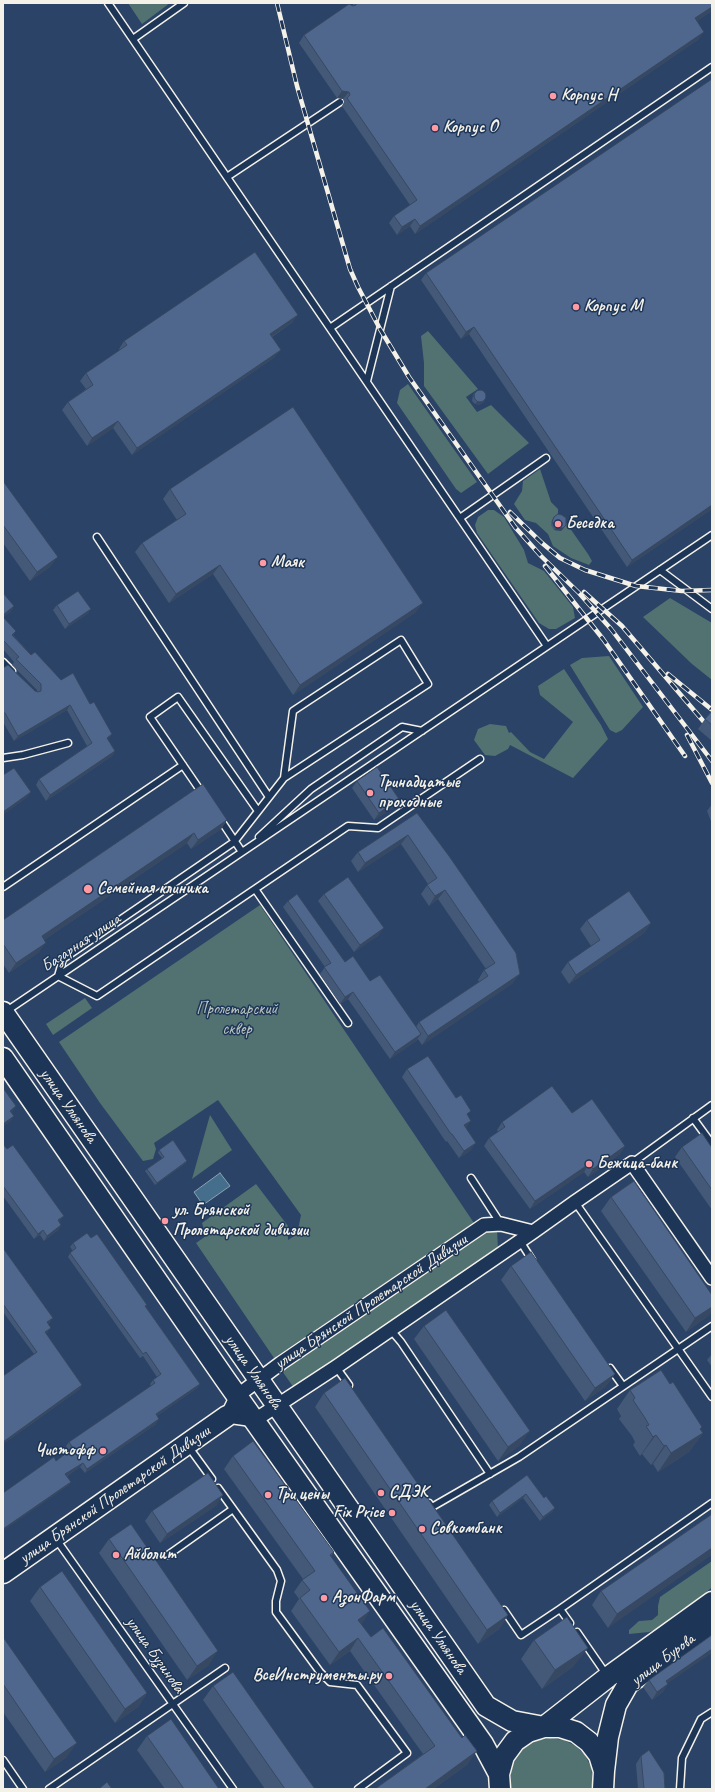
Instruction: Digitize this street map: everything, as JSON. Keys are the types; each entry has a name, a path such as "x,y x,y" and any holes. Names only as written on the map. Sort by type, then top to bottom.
{"main road":[{"name":"улица Ульянова","path":"3,1013 486,1706 512,1721 544,1727 560,1727 576,1732 589,1742 599,1755 604,1784"},
{"name":"улица Ульянова","path":"3,1058 237,1396 483,1744 499,1782"},
{"name":"улица Брянской Пролетарской Дивизии","path":"3,1573 227,1416"},
{"name":"улица Бурова","path":"544,1727 608,1677 712,1602"},
{"name":"улица Бурова","path":"604,1784 608,1737 616,1705 628,1684 712,1623"},
{"path":"499,1782 504,1756 515,1742 528,1732 544,1727"}],"street":[{"name":"улица Брянской Пролетарской Дивизии","path":"533,1232 501,1224 484,1225 258,1380 237,1396 227,1416 255,1420 336,1367 520,1241 533,1232 632,1163"},
{"path":"632,1163 712,1278"}],"lane":[{"path":"108,3 547,646"},
{"path":"133,40 184,3"},
{"path":"330,328 712,67"},
{"path":"227,177 340,102"},
{"path":"367,381 391,286"},
{"path":"460,518 546,458"},
{"name":"Базарная улица","path":"3,1013 712,535"},
{"path":"97,537 269,797"},
{"path":"660,570 712,609"},
{"path":"284,778 293,711 401,640 428,684 284,778 235,840 63,959 58,976 97,996 348,826 378,828 480,759"},
{"path":"3,662 19,677"},
{"path":"208,801 150,717 178,697 258,811"},
{"path":"216,813 242,852 311,789 345,766 402,728 422,731"},
{"path":"3,758 23,755 68,743"},
{"path":"3,887 183,764"},
{"path":"255,889 348,1023"},
{"path":"632,1163 712,1105"},
{"path":"693,1118 712,1144"},
{"path":"471,1178 501,1224"},
{"path":"576,1202 712,1396"},
{"path":"520,1241 534,1263"},
{"path":"432,1507 519,1457 712,1326"},
{"path":"390,1329 401,1342 490,1474"},
{"path":"604,1360 623,1386"},
{"path":"336,1367 353,1392"},
{"path":"187,1445 277,1570 281,1581 276,1601 276,1612 320,1672 330,1682 357,1685 407,1753 358,1789"},
{"path":"423,1494 437,1514"},
{"path":"499,1603 521,1635 712,1503"},
{"path":"168,1555 233,1509"},
{"name":"улица Бузинова","path":"55,1537 233,1789"},
{"path":"560,1609 608,1677"},
{"path":"49,1789 225,1668"},
{"path":"680,1789 682,1758 701,1719 712,1712"},
{"path":"3,1760 23,1789"}],"green space":[{"path":"128,3 170,3 142,24"},
{"path":"428,331 478,389 466,397 477,412 491,405 529,443 488,474 424,386 424,363 421,336"},
{"path":"408,384 477,482 461,493 456,489 397,403 400,390"},
{"path":"540,469 551,502 558,509 558,517 567,524 588,554 592,561 589,565 571,558 553,546 548,534 536,523 525,520 514,504 522,491 523,481"},
{"path":"488,510 494,510 504,517 524,550 528,563 544,571 573,607 575,618 556,629 549,629 539,623 477,533 475,525 478,517"},
{"path":"670,598 712,623 712,680 692,664 643,617"},
{"path":"609,656 643,707 622,730 616,733 610,730 570,665 582,658"},
{"path":"564,669 601,725 608,739 573,778 510,745 508,749 495,756 485,755 474,740 478,729 490,724 506,726 509,733 511,732 530,752 544,759 573,722 540,695 538,686"},
{"name":"Пролетарский сквер","path":"260,905 474,1223 274,1358 196,1243 206,1236 202,1223 256,1184 288,1226 288,1240 297,1234 301,1215 218,1100 154,1143 156,1149 153,1159 143,1161 100,1103 59,1042"},
{"path":"85,998 92,1008 53,1035 46,1024"},
{"path":"210,1115 232,1150 192,1179"},
{"path":"497,1228 498,1250 294,1388 280,1368 485,1229"},
{"path":"712,1561 712,1587 699,1599 678,1612 657,1629 649,1632 629,1634 629,1630 639,1621 652,1620 658,1615 660,1597"},
{"path":"550,1738 564,1740 576,1746 585,1755 591,1767 593,1781 591,1789 511,1789 511,1772 515,1759 524,1748 536,1741"}],"water":[{"path":"220,1173 230,1186 203,1205 194,1192"}],"building":[{"path":"356,3 712,3 712,7 695,18 704,32 420,226 415,219 402,227 394,216 417,200 347,98 350,95 349,92 342,91 304,35 349,4 353,6 356,5"},
{"name":"Корпус М","path":"712,79 712,505 632,560 474,327 466,332 426,273"},
{"path":"255,252 298,315 270,334 281,350 137,448 118,421 92,438 68,402 93,385 86,373 127,345 124,341"},
{"path":"478,390 482,390 486,396 482,402 478,402 474,398 474,394"},
{"name":"Маяк","path":"293,407 423,603 300,685 220,565 176,594 142,543 186,514 170,489"},
{"path":"3,481 58,557 37,572 3,525"},
{"name":"Беседка","path":"558,514 566,518 566,525 563,528 556,528 552,522 554,517"},
{"path":"78,591 91,609 69,624 57,605"},
{"path":"3,593 14,606 3,615"},
{"path":"3,617 16,631 12,635 31,655 35,652 61,680 73,673 90,704 94,702 112,734 107,738 115,751 50,795 39,779 92,743 70,705 18,736 5,713 3,713 3,668 8,665 35,691 41,691 41,684 16,659 19,657 3,640"},
{"path":"712,711 712,725 705,719"},
{"name":"Тринадцатые проходные","path":"377,767 399,799 379,813 357,781"},
{"path":"14,768 31,792 3,812 3,775"},
{"path":"203,784 227,820 198,840 194,833 42,936 46,943 16,963 3,944 3,920"},
{"path":"417,813 449,856 516,953 520,974 428,1036 419,1022 488,976 484,970 495,963 445,890 435,896 427,885 437,878 408,835 365,863 358,852"},
{"path":"348,877 384,928 360,945 324,894"},
{"path":"629,891 651,923 576,975 568,962 600,940 587,920"},
{"path":"297,894 345,962 353,956 370,981 380,975 421,1034 395,1052 353,992 345,997 324,967 331,963 288,901"},
{"path":"428,1056 456,1098 461,1095 471,1111 467,1114 471,1121 464,1125 476,1143 464,1151 407,1069"},
{"path":"552,1086 572,1113 592,1099 625,1146 593,1169 589,1164 535,1201 489,1138 505,1127 502,1122"},
{"path":"3,1088 16,1106 10,1111 14,1116 3,1124"},
{"path":"702,1133 712,1148 712,1190 682,1147"},
{"path":"173,1140 187,1161 157,1183 147,1169 164,1157 159,1150"},
{"path":"3,1144 7,1149 13,1145 64,1216 58,1220 61,1225 47,1236 43,1230 38,1234 3,1186"},
{"path":"634,1181 712,1295 712,1307 695,1318 611,1197"},
{"path":"87,1233 91,1238 97,1234 200,1384 156,1414 159,1419 87,1469 83,1463 65,1474 71,1482 3,1529 3,1493 54,1457 56,1461 73,1448 69,1442 155,1383 153,1380 161,1374 146,1352 143,1354 70,1253 76,1248 73,1243"},
{"path":"3,1248 53,1318 47,1322 51,1328 45,1332 82,1385 3,1442 3,1376 37,1352 3,1304"},
{"path":"531,1252 615,1374 595,1388 511,1266"},
{"path":"446,1310 530,1431 508,1447 424,1326"},
{"path":"661,1370 670,1384 673,1382 702,1427 700,1429 703,1433 671,1453 666,1445 664,1446 656,1435 653,1437 646,1426 649,1425 633,1400 635,1398 630,1390"},
{"path":"345,1378 508,1615 487,1630 324,1393"},
{"path":"253,1441 334,1552 330,1555 370,1611 358,1620 371,1637 383,1628 462,1738 465,1735 477,1751 425,1789 375,1789 435,1746 358,1638 339,1652 300,1598 310,1590 302,1580 315,1571 233,1456"},
{"path":"208,1473 223,1495 167,1534 152,1511"},
{"path":"527,1475 544,1498 546,1496 555,1508 543,1517 526,1494 500,1513 492,1501"},
{"path":"712,1514 712,1548 617,1614 601,1591"},
{"path":"131,1524 218,1651 197,1666 109,1539"},
{"path":"62,1571 147,1693 125,1709 40,1587"},
{"path":"567,1617 588,1648 555,1670 534,1640"},
{"path":"712,1635 712,1649 666,1681 668,1684 657,1692 649,1680"},
{"path":"3,1637 77,1743 54,1759 3,1684"},
{"path":"233,1672 315,1789 285,1789 213,1686"},
{"path":"171,1719 219,1789 184,1789 147,1736"},
{"path":"649,1750 664,1773 665,1789 644,1789 641,1756"},
{"path":"107,1782 112,1789 99,1789"}],"railway":[{"path":"277,3 297,86 350,269 380,329 409,377 515,527 541,556 579,593 611,629 712,761"},
{"path":"510,512 560,558 585,570 636,586 682,591 712,590"},
{"path":"545,566 603,639 685,756"},
{"path":"584,592 622,626 704,722"},
{"path":"668,674 711,709"},
{"path":"687,735 712,783"}],"place":[{"name":"Корпус Н","path":"553,96"},
{"name":"Корпус О","path":"435,128"},
{"name":"Корпус М","path":"576,307"},
{"name":"Беседка","path":"558,524"},
{"name":"Маяк","path":"263,563"},
{"name":"Тринадцатые проходные","path":"370,793"},
{"name":"Семейная клиника","path":"88,889"},
{"name":"Бежица-банк","path":"589,1164"},
{"name":"ул. Брянской Пролетарской дивизии","path":"165,1221"},
{"name":"Чистофф","path":"103,1451"},
{"name":"СДЭК","path":"381,1493"},
{"name":"Три цены","path":"268,1495"},
{"name":"Fix Price","path":"392,1513"},
{"name":"Совкомбанк","path":"422,1529"},
{"name":"Айболит","path":"116,1555"},
{"name":"АзонФарм","path":"324,1598"},
{"name":"ВсеИнструменты.ру","path":"389,1676"}]}
